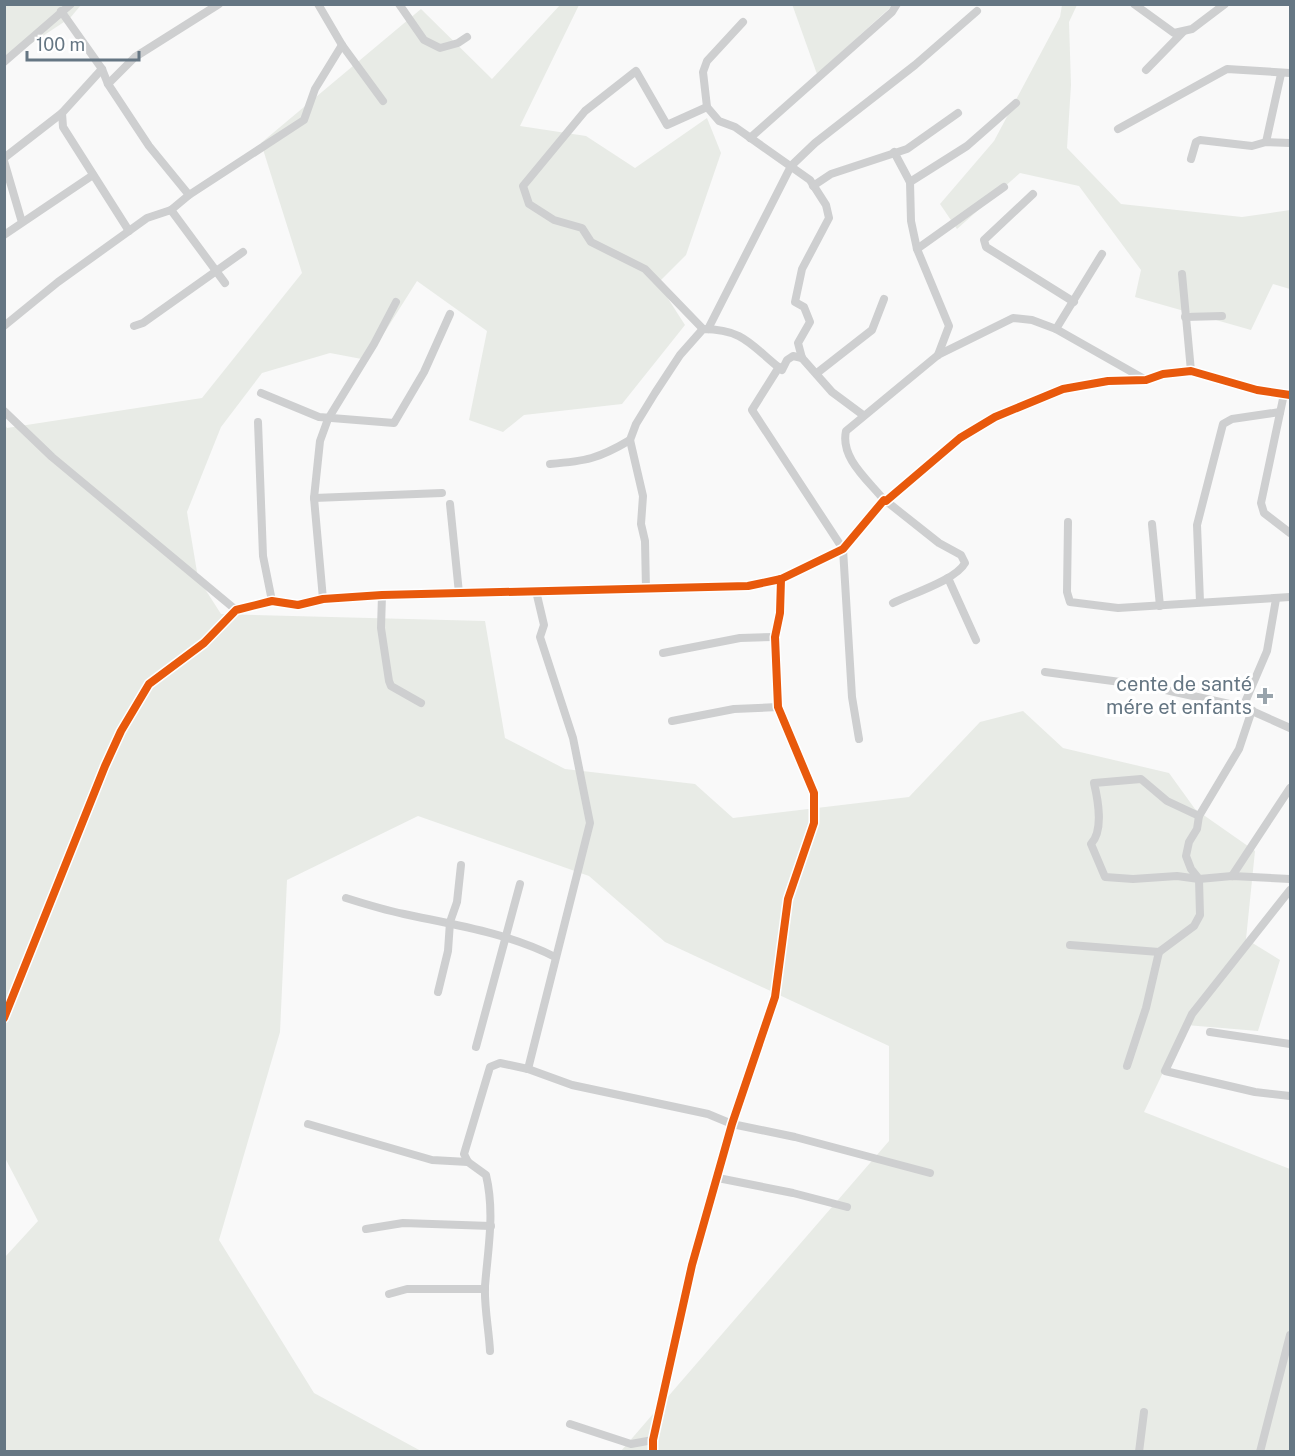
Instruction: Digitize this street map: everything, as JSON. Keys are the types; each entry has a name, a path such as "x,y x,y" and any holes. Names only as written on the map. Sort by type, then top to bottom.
{"street":[{"path":"4,62 71,4"},
{"path":"108,84 135,57 219,4"},
{"path":"318,4 342,45 383,101"},
{"path":"399,4 424,40 440,48 458,43 467,37"},
{"path":"750,138 892,12 897,4"},
{"path":"1134,4 1174,33 1183,32"},
{"path":"1146,70 1183,32 1224,4"},
{"path":"61,11 102,69 108,84 149,146 189,195"},
{"path":"646,590 645,541 641,524 641,481 630,440 636,424 680,355 706,329 790,166 815,143 915,65 977,11"},
{"path":"743,22 720,44 707,61 703,72 707,107 719,121 750,138 810,180 826,206 829,218 802,269 795,292 795,302 804,307 810,322 798,343 802,358 832,392 863,415"},
{"path":"4,326 58,282 147,218 171,210 189,195 304,120 315,89 342,45"},
{"path":"21,219 4,160 62,113 102,69"},
{"path":"1118,129 1227,69 1290,73"},
{"path":"707,107 667,125 636,70 585,111 561,137 523,186 529,204 554,220 582,228 591,242 645,269 706,329 734,332 744,336 782,370 787,360 793,356 802,358"},
{"path":"1266,142 1281,74"},
{"path":"910,182 967,146 1016,103"},
{"path":"62,113 63,127 129,231"},
{"path":"813,186 831,174 907,149 958,113"},
{"path":"1191,159 1196,142 1200,140 1252,146 1266,142 1290,143"},
{"path":"894,152 910,182 911,220 917,249 949,326 938,355"},
{"path":"4,235 93,175"},
{"path":"917,249 1004,187"},
{"path":"1033,194 984,240 986,248 1074,302"},
{"path":"171,210 225,283"},
{"path":"134,326 143,323 243,252"},
{"path":"1056,330 1102,254"},
{"path":"1182,274 1191,371"},
{"path":"817,373 872,330 884,299"},
{"path":"323,599 314,498 320,441 330,416 374,344 396,302"},
{"path":"261,393 319,417 330,416 394,423 423,372 450,314"},
{"path":"1185,317 1222,316"},
{"path":"893,603 948,578 962,568 964,563 961,555 939,543 885,500 846,452 846,431 863,415 938,355 1013,318 1032,320 1056,330 1146,381"},
{"path":"779,367 752,410 843,549 852,697 859,739"},
{"path":"4,1018 121,730 149,684 204,643 236,610 272,602 298,605 323,599 382,595 728,588 780,579 843,549 885,500 960,438 995,417 1063,389 1108,381 1146,381 1163,374 1191,371 1257,390 1287,395 1280,412 1262,503 1264,513 1290,533"},
{"path":"4,411 52,457 236,610"},
{"path":"1200,602 1197,525 1223,424 1232,419 1280,412"},
{"path":"258,422 263,556 272,602"},
{"path":"550,464 588,461 605,455 630,440"},
{"path":"314,498 442,493"},
{"path":"450,504 459,593"},
{"path":"1068,522 1067,592 1070,602 1118,608 1290,597"},
{"path":"1152,524 1160,606"},
{"path":"948,578 976,640"},
{"path":"653,1452 653,1440 692,1264 732,1124 775,997 788,899 814,823 814,793 778,707 775,637 780,613 780,579"},
{"path":"528,1069 590,823 573,738 540,637 544,625 536,591"},
{"path":"382,595 381,627 389,681 391,686 421,703"},
{"path":"1243,707 1267,651 1276,599"},
{"path":"663,653 740,639 775,637"},
{"path":"1046,672 1143,685 1243,707 1290,728"},
{"path":"672,721 734,710 778,707"},
{"path":"1127,1066 1146,1008 1160,951 1194,926 1200,915 1199,879 1191,869 1186,856 1189,842 1197,829 1199,816 1239,749 1252,710"},
{"path":"1199,816 1167,801 1141,778 1094,783 1097,795 1098,828 1091,844 1105,877 1133,879 1177,876 1199,879 1232,876 1290,879"},
{"path":"1232,876 1290,788"},
{"path":"438,992 448,951 450,922 457,902 461,864"},
{"path":"476,1047 520,884"},
{"path":"1290,890 1192,1014 1165,1071 1255,1092 1290,1096"},
{"path":"346,898 403,914 450,922 536,947 555,957"},
{"path":"1070,945 1160,951"},
{"path":"1210,1032 1290,1044"},
{"path":"490,1351 485,1288 491,1226 490,1192 486,1175 468,1162 464,1154 490,1067 500,1063 528,1069 572,1084 708,1114 732,1124 795,1137 930,1173"},
{"path":"308,1124 432,1160 468,1162"},
{"path":"718,1178 847,1207"},
{"path":"366,1229 403,1223 491,1226"},
{"path":"389,1294 407,1289 485,1288"},
{"path":"1260,1452 1290,1335"},
{"path":"1139,1452 1144,1412"},
{"path":"570,1424 631,1444 653,1440"}],"shaded area":[{"path":"792,4 893,5 817,74"},
{"path":"5,5 81,5 70,18 5,61"},
{"path":"560,5 579,5 520,126 586,136 635,168 707,118 721,153 686,255 658,283 685,325 622,404 524,415 503,432 469,420 487,331 417,281 367,360 330,353 262,373 221,427 187,512 198,578 221,614 485,621 505,738 565,769 695,784 733,818 909,797 980,722 1023,711 1063,748 1169,773 1195,809 1255,851 1246,939 1280,960 1258,1031 1186,1025 1144,1112 1290,1169 1290,1451 621,1451 889,1141 889,1046 665,942 589,876 418,816 287,880 280,1032 219,1240 314,1393 421,1451 5,1451 5,1257 38,1221 4,1156 4,423 7,428 202,398 302,273 261,143 421,9 492,79"},
{"path":"1062,5 1077,5 1069,22 1071,85 1067,148 1121,204 1242,217 1290,210 1290,289 1273,284 1251,330 1135,297 1141,270 1079,186 1020,173 957,229 940,204 994,141 1060,17"}],"cycle path":[{"path":"4,1018 121,731 149,684 204,643 236,610 272,601 298,605 323,599 382,595 748,586 781,579 843,549 884,500 886,501 960,438 995,417 1063,389 1108,381 1146,380 1163,374 1191,371 1257,390 1290,395"},
{"path":"653,1452 653,1440 692,1265 732,1124 775,997 788,899 814,823 814,793 778,707 775,637 780,613 781,579"}],"place":[{"name":"cente de santé mére et enfants","path":"1265,696"}]}
